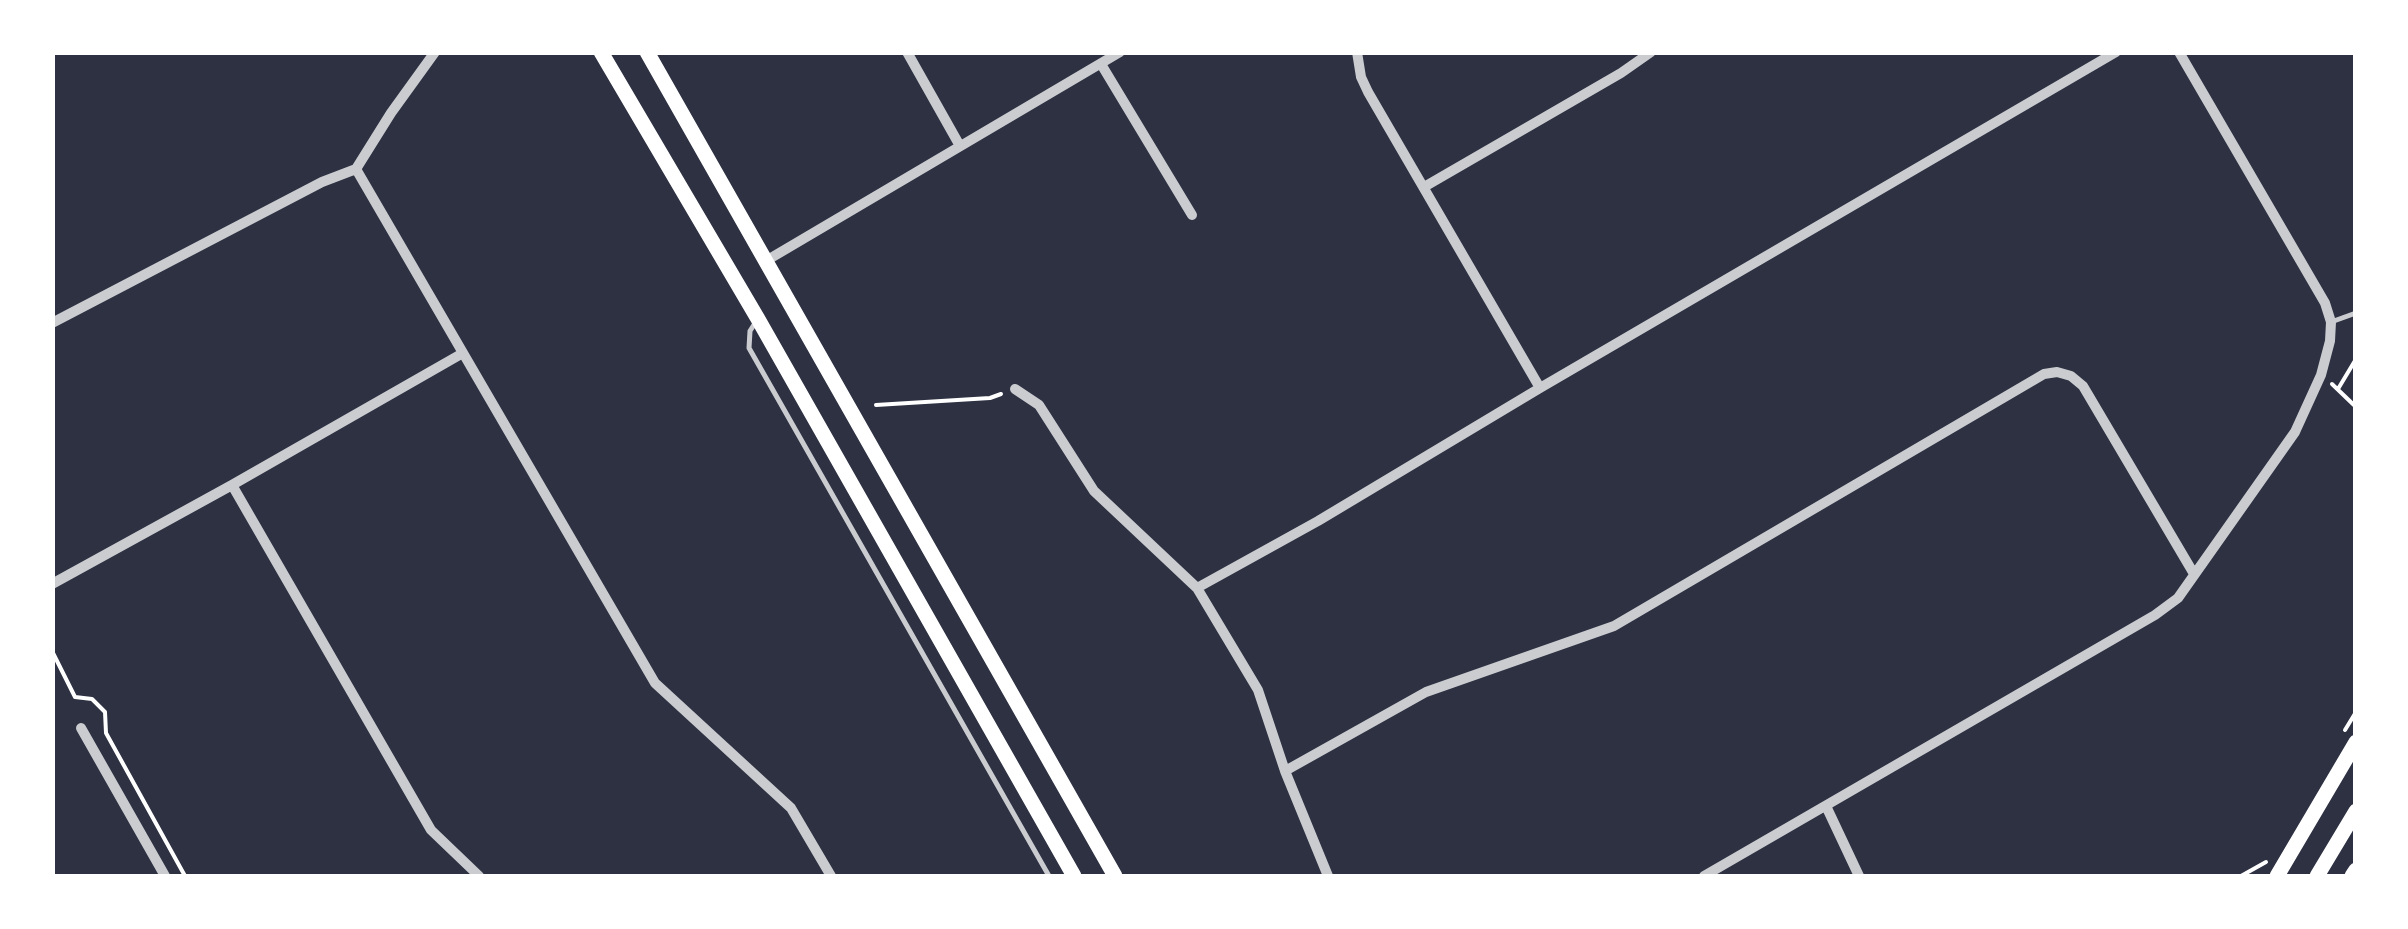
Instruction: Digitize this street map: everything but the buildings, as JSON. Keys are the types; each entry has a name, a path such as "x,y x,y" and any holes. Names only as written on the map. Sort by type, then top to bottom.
{"main road":[{"path":"600,52 758,318 1074,876"},
{"path":"647,52 1115,876"},
{"path":"2277,876 2356,742"},
{"path":"2317,876 2356,810"}],"street":[{"path":"52,322 322,182 356,169 435,52"},
{"path":"907,52 960,146"},
{"path":"764,262 1120,52"},
{"path":"1357,52 1368,92 1540,388"},
{"path":"1424,187 1622,73 1651,52"},
{"path":"1197,588 1318,521 2116,52"},
{"path":"1704,876 2155,615 2178,598 2295,432 2321,374 2331,322 2179,52"},
{"path":"1100,64 1192,215"},
{"path":"356,169 655,684 791,808 831,876"},
{"path":"52,584 463,353"},
{"path":"1285,771 1426,692 1614,626 2044,374 2058,372 2084,386 2194,574"},
{"path":"1015,389 1038,405 1094,491 1197,588 1258,690 1326,873 1311,876"},
{"path":"232,485 431,830 478,876"},
{"path":"81,728 165,876"},
{"path":"1826,806 1859,876"}],"lane":[{"path":"2331,322 2356,314"},
{"path":"758,318 750,331 749,348 1049,876"}],"path":[{"path":"2338,389 2356,358"},
{"path":"2321,374 2356,407"},
{"path":"876,405 990,398 1015,389"},
{"path":"52,651 75,698 92,699 105,712 106,733 185,876"},
{"path":"2245,876 2256,874"}]}
